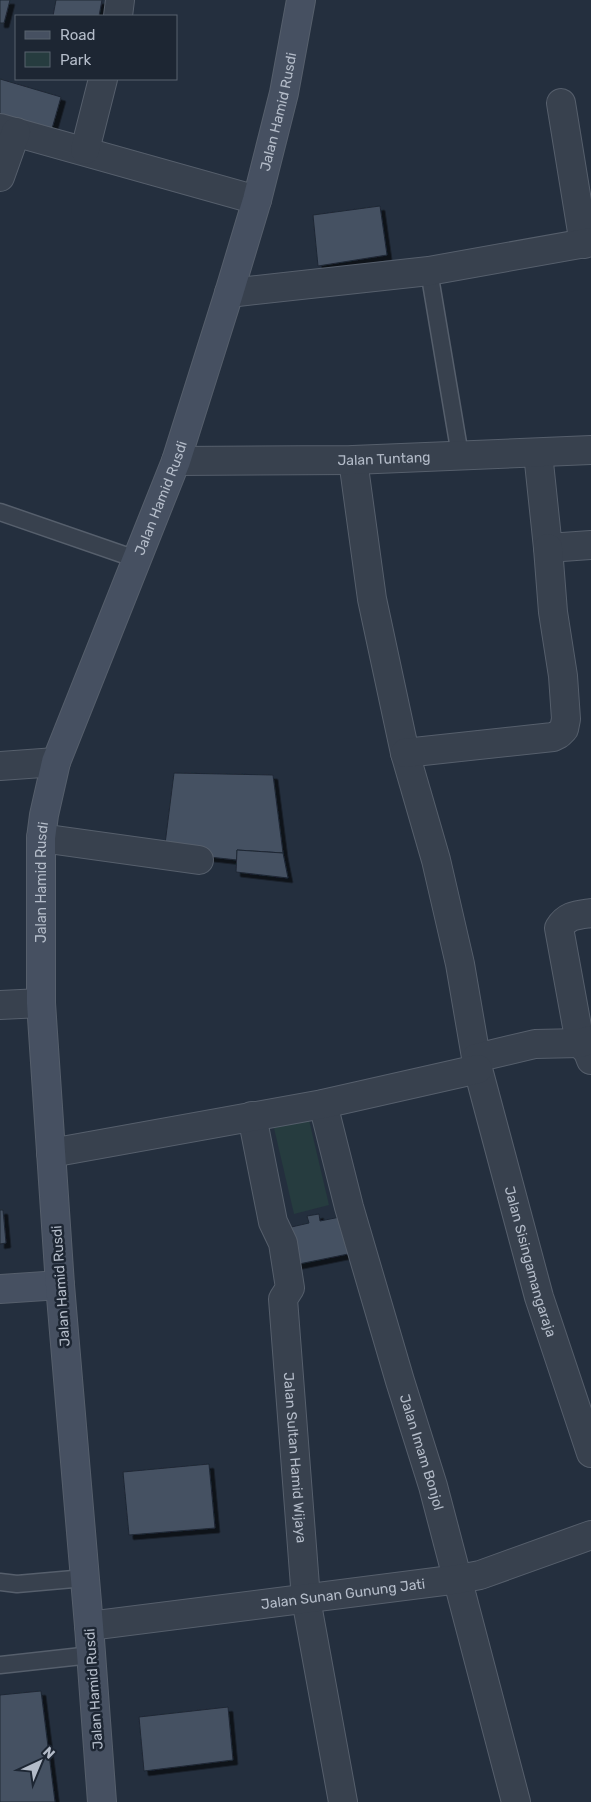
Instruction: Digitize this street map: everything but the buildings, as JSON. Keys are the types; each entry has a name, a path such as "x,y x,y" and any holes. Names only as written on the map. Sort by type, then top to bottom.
{"street":[{"path":"118,15 120,0"},
{"name":"Jalan Hamid Rusdi","path":"102,1802 51,1152 42,1003 41,838 44,815 56,762 176,461 229,292 257,200 284,93 301,0"},
{"path":"85,150 102,80"},
{"path":"229,292 428,271 587,243 561,103"},
{"path":"0,178 8,130 85,150 257,200"},
{"name":"Jalan Tuntang","path":"176,461 353,460 460,454 591,450"},
{"path":"405,753 553,737 564,729 566,719 563,676 553,612 538,453"},
{"name":"Jalan Sisingamangaraja","path":"353,460 372,599 405,753 436,860 460,964 477,1064 539,1297 591,1453"},
{"path":"548,548 591,545"},
{"path":"0,766 56,762"},
{"path":"41,838 199,860"},
{"path":"51,1152 323,1104 477,1064 535,1044 587,1048 559,928 563,921 572,916 591,913"},
{"path":"0,1005 42,1003"},
{"name":"Jalan Imam Bonjol","path":"323,1104 352,1216 400,1381 434,1486 516,1802"},
{"name":"Jalan Sultan Hamid Wijaya","path":"252,1116 273,1222 283,1243 290,1288 283,1299 306,1599 343,1802"},
{"path":"0,1289 60,1285"},
{"name":"Jalan Sunan Gunung Jati","path":"89,1626 459,1579 480,1575 591,1535"}],"lane":[{"path":"428,271 460,454"},
{"path":"0,512 136,559"},
{"path":"0,1582 17,1584 85,1578"},
{"path":"0,1665 91,1655"}],"green space":[{"path":"309,1120 329,1205 294,1214 274,1128"}]}
